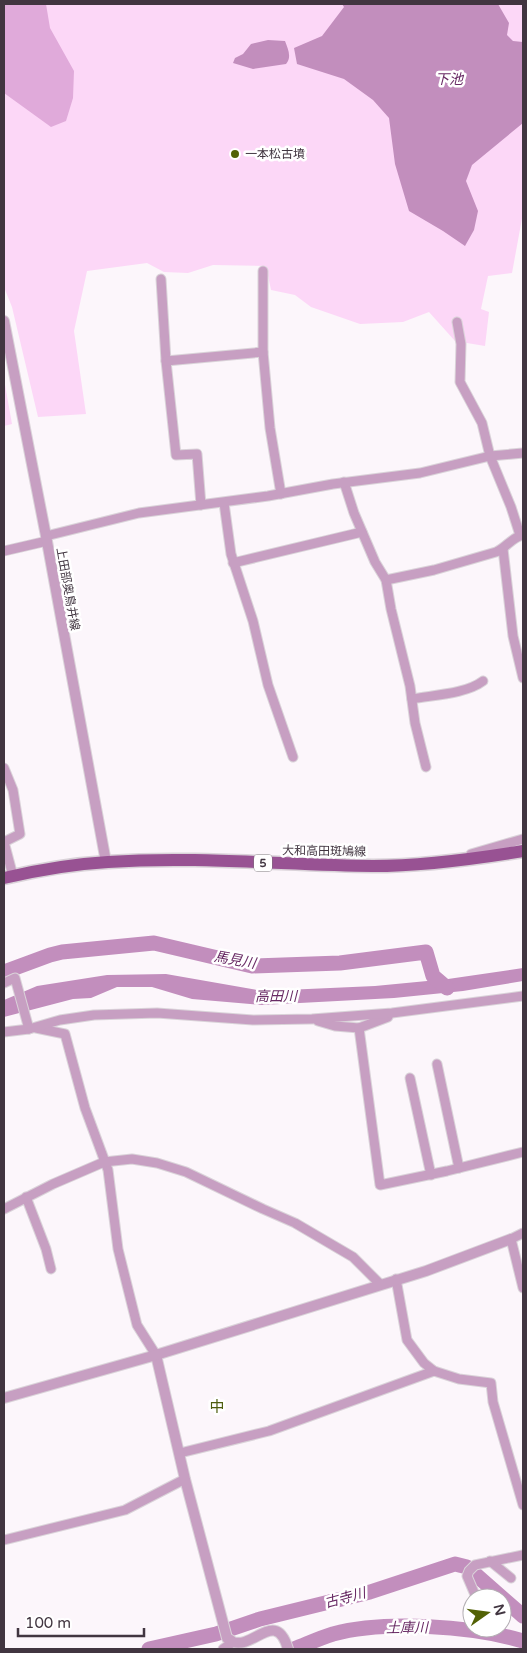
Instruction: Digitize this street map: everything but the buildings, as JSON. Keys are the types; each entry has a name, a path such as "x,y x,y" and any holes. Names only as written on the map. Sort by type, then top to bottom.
{"main road":[{"name":"大和高田斑鳩線","path":"8,877 106,862 164,860 373,866 447,862 523,851"}],"street":[{"path":"263,271 263,352 270,428 281,494"},
{"path":"162,280 166,361 176,455 197,454 201,506"},
{"name":"上田部奥鳥井線","path":"4,321 106,862"},
{"path":"386,580 434,570 503,549 522,535 490,456 482,423 460,382 461,344 457,322"},
{"path":"166,361 263,352"},
{"path":"4,551 139,513 224,503 344,482 433,472 490,456 523,453"},
{"path":"344,482 362,532 375,562 386,580 391,609 408,675 415,723 426,766"},
{"path":"224,503 229,545 253,621 268,685 290,744 293,758"},
{"path":"234,563 362,532"},
{"path":"503,549 513,636 523,678"},
{"path":"412,699 463,690 483,682"},
{"path":"4,768 13,790 20,834 4,842 8,877"},
{"path":"447,862 523,839"},
{"path":"4,983 16,978 30,1026"},
{"path":"4,1032 83,1016 158,1013 238,1020 312,1019 392,1014 523,996"},
{"path":"312,1019 335,1026 358,1028 383,1020 392,1014"},
{"path":"30,1026 65,1034 85,1108 108,1170 118,1249 138,1324 156,1355 185,1479 227,1638 233,1642 244,1643 260,1634 273,1630 281,1634 286,1644"},
{"path":"358,1028 380,1185 431,1175 523,1152"},
{"path":"437,1064 459,1168"},
{"path":"410,1078 431,1175"},
{"path":"4,1209 76,1173 104,1162 132,1159 157,1163 186,1172 263,1210 295,1223 353,1258 380,1284"},
{"path":"26,1197 46,1249 51,1269"},
{"path":"4,1398 156,1355 426,1270 523,1235"},
{"path":"511,1239 523,1288"},
{"path":"396,1279 407,1340 424,1363 434,1372 459,1379 491,1383 493,1402 523,1505"},
{"path":"180,1453 269,1431 434,1372"},
{"path":"4,1540 125,1510 185,1479"},
{"path":"472,1588 467,1576 469,1570 474,1565 523,1555"},
{"path":"490,1561 511,1578"},
{"path":"223,1649 233,1642"}],"shaded area":[{"path":"4,4 523,4 523,213 512,273 488,276 481,309 489,312 485,346 455,341 429,312 403,322 360,324 311,307 295,295 271,290 266,266 213,265 188,273 164,272 147,263 87,271 74,331 86,414 38,417 12,307 4,287"},
{"path":"4,4 46,4 50,28 74,71 73,98 66,121 51,127 4,93"},
{"path":"4,379 12,424 4,426"}],"water":[{"name":"下池","path":"342,4 498,4 509,23 507,35 513,41 523,42 523,123 472,165 466,181 478,211 474,230 465,246 409,211 395,164 389,118 373,100 344,79 297,64 294,48 322,36 344,7"},
{"path":"268,40 285,41 289,56 286,64 253,69 233,63 235,58 243,54 251,44"},
{"name":"高田川","path":"523,968 523,981 463,991 394,998 262,1005 192,999 152,987 117,987 91,998 73,999 4,1017 4,1000 37,986 107,975 166,974 263,991 375,986 448,979"}],"waterway":[{"name":"馬見川","path":"4,972 62,952 154,943 252,966 340,963 426,952 433,976 447,988"},
{"name":"古寺川","path":"149,1649 216,1634 260,1619 370,1592 455,1564 467,1567 523,1616"},
{"name":"土庫川","path":"294,1649 333,1634 377,1627 403,1626 479,1632 523,1641"}],"place":[{"name":"一本松古墳","path":"235,154"}],"district":[{"name":"中","path":"217,1407"}]}
